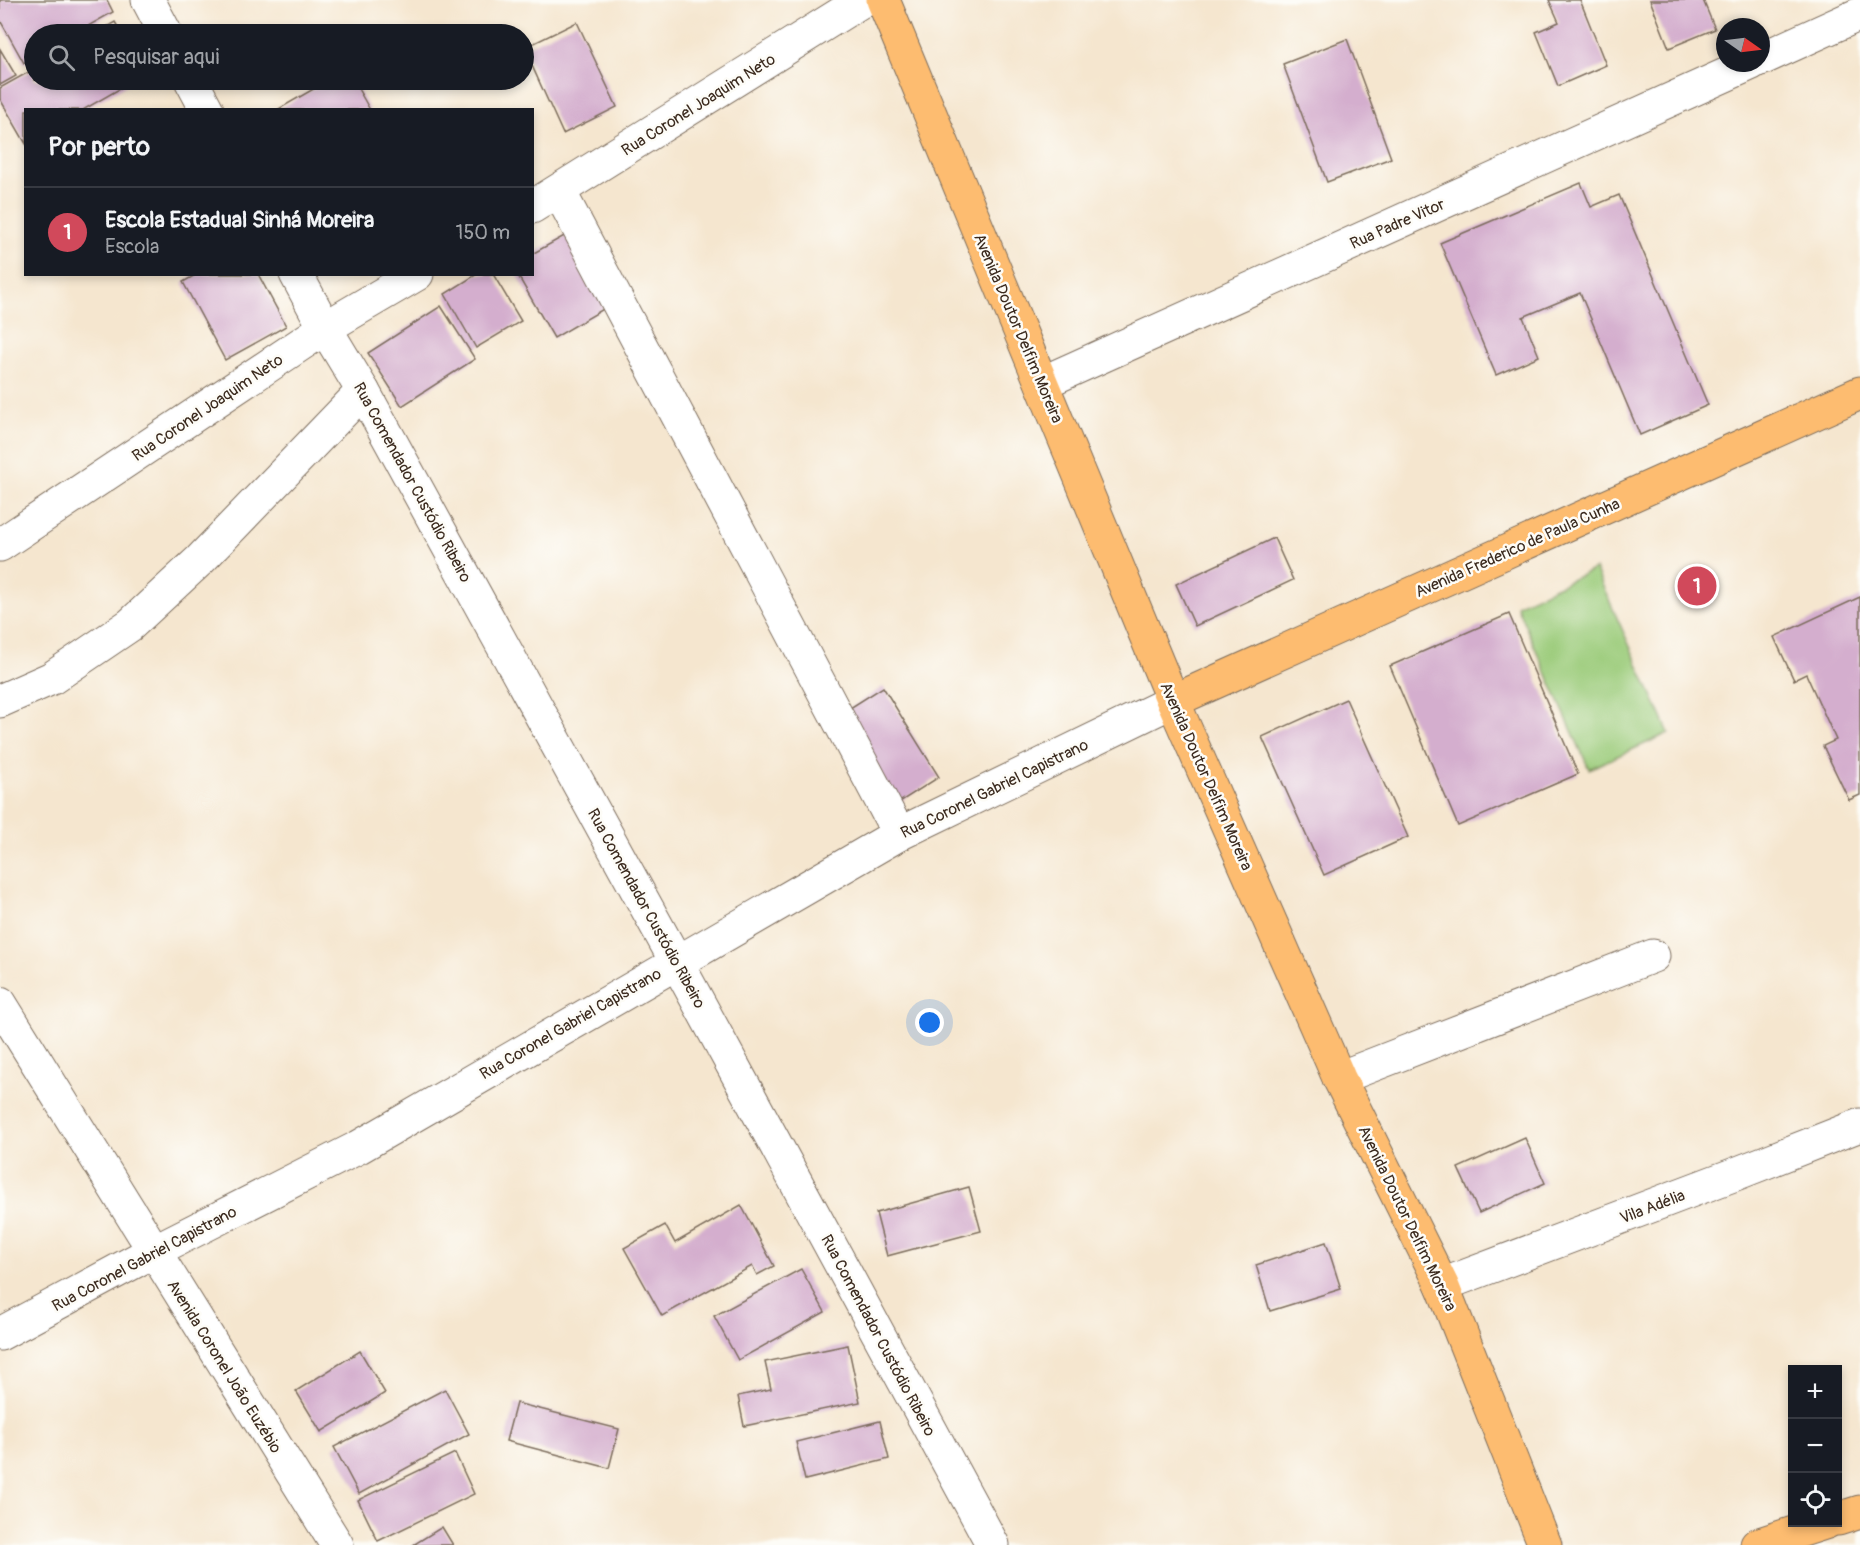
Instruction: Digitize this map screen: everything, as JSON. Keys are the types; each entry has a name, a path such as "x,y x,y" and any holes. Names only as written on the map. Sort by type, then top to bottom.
{"main road":[{"name":"Avenida Doutor Delfim Moreira","path":"883,0 1173,701 1340,1078 1442,1285 1545,1545"},
{"name":"Avenida Frederico de Paula Cunha","path":"1173,701 1860,393"},
{"path":"1842,1518 1860,1512"},
{"path":"1757,1545 1812,1527"}],"street":[{"path":"148,0 161,24"},
{"name":"Rua Coronel Joaquim Neto","path":"546,199 863,0"},
{"path":"1770,55 1860,14"},
{"name":"Rua Padre Vitor","path":"1042,383 1732,72"},
{"path":"196,90 206,108"},
{"path":"546,199 898,834"},
{"name":"Rua Comendador Custódio Ribeiro","path":"297,276 363,391 676,961 993,1545"},
{"name":"Rua Coronel Joaquim Neto","path":"0,545 325,328 414,276"},
{"path":"0,701 52,678 130,625 200,560 363,391"},
{"name":"Rua Coronel Gabriel Capistrano","path":"0,1334 154,1251 359,1147 898,834 1173,701"},
{"path":"1340,1078 1653,956"},
{"name":"Avenida Coronel João Euzébio","path":"0,1003 337,1545"},
{"name":"Vila Adélia","path":"1442,1285 1717,1182 1860,1125"}],"green space":[{"path":"1595,569 1669,733 1589,769 1516,605"}],"building":[{"path":"0,0 107,0 113,12 92,24 24,24 24,63 0,20"},
{"path":"1549,0 1580,0 1606,65 1558,86 1536,32 1559,22"},
{"path":"1650,0 1703,0 1715,29 1669,48"},
{"path":"577,22 617,107 563,134 534,70 534,43"},
{"path":"1347,39 1391,158 1327,182 1283,64"},
{"path":"0,49 16,76 0,85"},
{"path":"24,75 24,90 118,90 86,108 24,108 24,141 0,99 0,88"},
{"path":"312,90 359,90 369,108 280,108"},
{"path":"1581,183 1591,207 1619,195 1708,405 1640,435 1580,293 1523,317 1539,356 1496,375 1440,243"},
{"path":"566,235 607,307 554,338 518,276 534,276 534,253"},
{"path":"194,276 259,276 286,326 225,360 183,282"},
{"path":"474,276 494,276 521,321 476,348 445,294"},
{"path":"441,306 475,359 402,406 368,353"},
{"path":"1274,538 1293,580 1195,626 1176,584"},
{"path":"1860,597 1860,795 1849,800 1823,746 1836,740 1806,674 1794,680 1774,637"},
{"path":"1509,614 1578,774 1458,826 1390,666"},
{"path":"883,687 939,777 895,805 839,715"},
{"path":"1346,699 1408,837 1324,875 1262,737"},
{"path":"1525,1138 1545,1183 1479,1213 1458,1168"},
{"path":"969,1187 981,1231 887,1256 876,1213"},
{"path":"741,1205 774,1266 757,1275 752,1266 662,1316 624,1248 665,1225 675,1243"},
{"path":"1326,1242 1341,1289 1270,1311 1256,1265"},
{"path":"801,1269 825,1312 738,1360 714,1316"},
{"path":"848,1345 860,1402 744,1426 738,1396 771,1389 765,1362"},
{"path":"360,1351 385,1393 321,1432 296,1391"},
{"path":"445,1389 469,1434 359,1494 334,1447"},
{"path":"516,1403 619,1429 609,1468 506,1441"},
{"path":"880,1421 889,1459 805,1480 796,1442"},
{"path":"455,1453 474,1494 378,1541 358,1500"},
{"path":"442,1527 453,1545 413,1545"}],"place":[{"name":"Escola Estadual Sinhá Moreira","path":"1697,586"}]}
